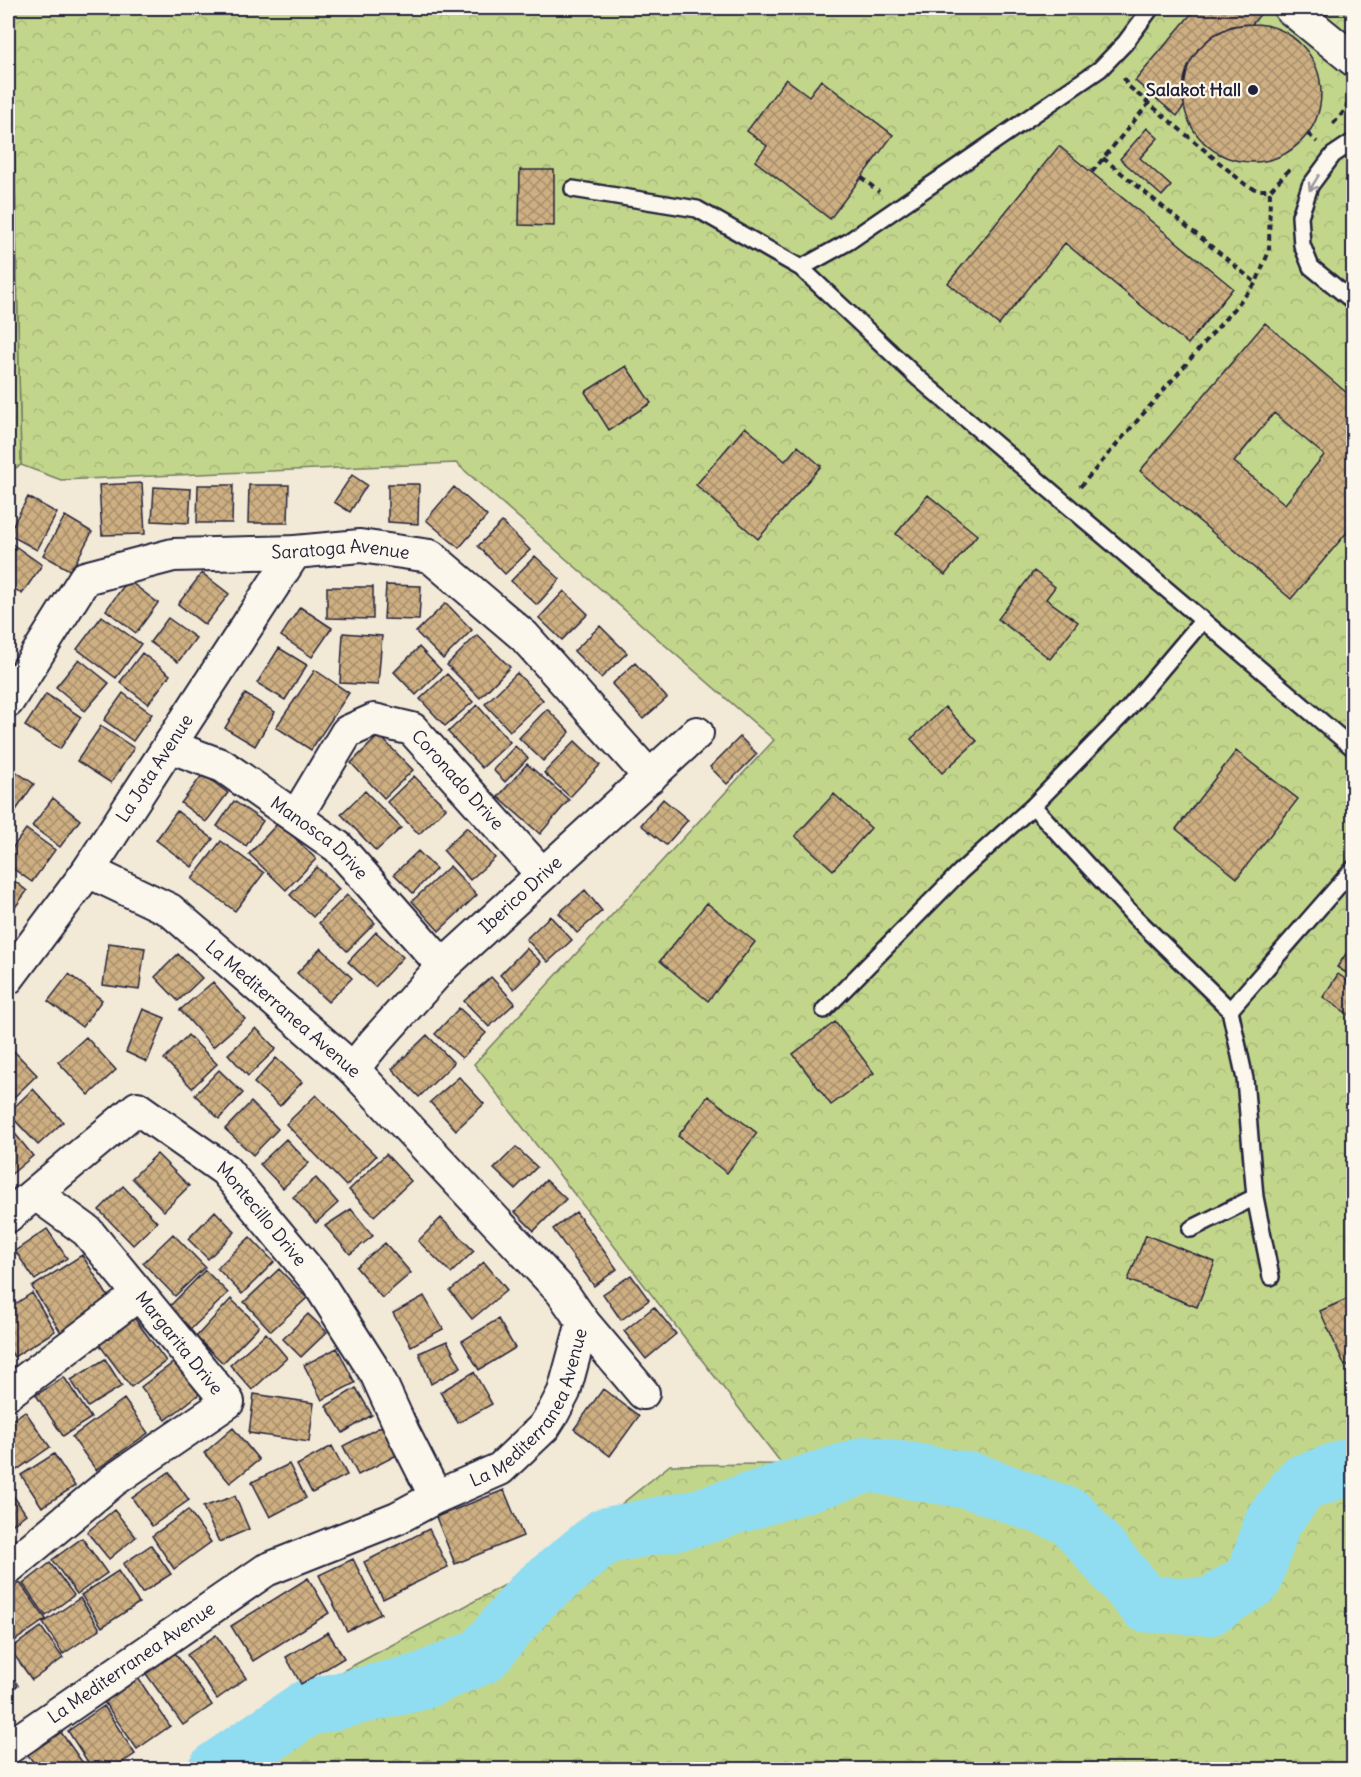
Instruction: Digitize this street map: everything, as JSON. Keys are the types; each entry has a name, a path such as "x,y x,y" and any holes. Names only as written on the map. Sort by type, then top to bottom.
{"street":[{"path":"1290,8 1350,73"},
{"name":"Saratoga Avenue","path":"8,701 85,578 173,555 295,552 360,546 430,556 524,636 650,777"},
{"name":"La Jota Avenue","path":"8,978 88,872 295,552"},
{"name":"Coronado Drive","path":"296,817 347,732 374,720 393,724 412,729 542,874"},
{"name":"Iberico Drive","path":"353,1069 442,966 697,733"},
{"name":"Manosca Drive","path":"169,746 223,766 338,847 442,966"},
{"name":"La Mediterranea Avenue","path":"8,1748 266,1570 397,1518 436,1497 500,1469 544,1427 564,1392 583,1322 561,1293 353,1069 170,910 88,872"},
{"name":"Montecillo Drive","path":"8,1216 137,1108 225,1170 317,1281 377,1375 436,1497"},
{"name":"Margarita Drive","path":"8,1568 114,1480 228,1402 87,1231 36,1194"},
{"path":"8,1393 139,1294"},
{"path":"583,1322 643,1393"}],"lane":[{"path":"801,268 848,242 1100,69 1125,43 1150,8"},
{"path":"1353,141 1333,155 1310,186 1300,216 1302,245 1311,267 1353,302"},
{"path":"573,189 697,209 801,268 918,378 1353,749"},
{"path":"825,1010 960,872 1033,806 1127,710 1203,620"},
{"path":"1033,806 1134,916 1230,1010 1245,1080 1255,1197 1271,1277"},
{"path":"1230,1010 1353,868"},
{"path":"1191,1229 1255,1197"}],"path":[{"path":"1125,43 1123,76 1127,85 1246,185 1257,190 1270,190"},
{"path":"1332,125 1347,109 1350,73"},
{"path":"1092,172 1149,103"},
{"path":"1309,150 1325,134"},
{"path":"1103,159 1256,283"},
{"path":"1065,504 1256,283 1269,251 1270,190 1293,166"},
{"path":"1325,1770 1353,1763"}],"green space":[{"path":"8,8 1353,8 1353,1769 189,1769 305,1691 552,1560 670,1465 782,1464 474,1064 774,740 456,463 61,480 21,465 12,37 8,32"},
{"path":"8,32 12,37 21,465 8,472"}],"building":[{"path":"1196,8 1261,8 1264,10 1252,24 1232,26 1214,35 1198,49 1188,66 1184,86 1184,106 1177,116 1135,81"},
{"name":"Salakot Hall","path":"1252,24 1278,29 1301,44 1316,67 1321,93 1316,119 1301,142 1278,157 1252,162 1226,157 1203,142 1188,119 1183,93 1188,67 1203,44 1226,29"},
{"path":"786,79 809,96 821,80 893,135 830,219 755,161 767,146 747,131"},
{"path":"1147,128 1158,138 1140,158 1171,186 1162,196 1120,159"},
{"path":"1059,146 1233,288 1188,344 1065,243 999,325 948,283"},
{"path":"520,170 554,170 554,226 519,225"},
{"path":"1265,323 1354,399 1354,524 1291,599 1140,471","holes":["1274,413 1324,455 1285,504 1234,462"]},
{"path":"626,366 651,403 609,430 585,392"},
{"path":"745,427 785,461 798,446 821,466 758,539 696,485"},
{"path":"352,475 367,485 350,512 334,502"},
{"path":"142,483 145,534 102,535 99,485"},
{"path":"388,484 419,484 418,524 388,522"},
{"path":"198,485 233,485 232,523 197,523"},
{"path":"249,485 289,485 288,523 248,523"},
{"path":"154,487 191,489 189,523 152,521"},
{"path":"454,487 487,516 459,548 426,520"},
{"path":"928,495 977,535 945,575 896,534"},
{"path":"28,497 57,513 37,550 8,534"},
{"path":"65,516 92,532 71,571 43,555"},
{"path":"502,522 530,550 505,574 478,546"},
{"path":"8,541 42,565 22,594 8,584"},
{"path":"535,556 560,579 537,605 511,581"},
{"path":"1034,571 1055,587 1046,599 1078,622 1050,659 998,619"},
{"path":"202,573 229,594 205,625 178,604"},
{"path":"128,580 158,603 136,633 106,610"},
{"path":"386,585 421,586 419,620 384,619"},
{"path":"327,587 373,587 373,619 327,618"},
{"path":"564,591 588,614 562,640 539,618"},
{"path":"446,603 472,630 443,659 416,632"},
{"path":"300,607 332,628 312,657 281,636"},
{"path":"102,616 141,644 116,678 77,649"},
{"path":"168,618 196,638 178,662 150,642"},
{"path":"600,626 627,653 601,678 574,651"},
{"path":"343,633 382,636 378,685 340,683"},
{"path":"477,635 510,667 480,698 447,665"},
{"path":"419,647 441,670 416,695 394,672"},
{"path":"279,648 307,665 285,700 257,683"},
{"path":"142,653 170,675 148,704 120,682"},
{"path":"79,659 109,683 85,711 56,687"},
{"path":"635,663 667,698 643,719 612,684"},
{"path":"315,670 349,693 311,750 276,727"},
{"path":"517,673 543,700 510,731 485,704"},
{"path":"447,674 473,702 445,726 420,699"},
{"path":"123,693 152,714 133,741 104,720"},
{"path":"46,694 81,717 60,749 25,726"},
{"path":"245,694 275,712 255,746 225,728"},
{"path":"477,705 510,742 482,768 448,732"},
{"path":"945,707 977,741 942,773 911,739"},
{"path":"547,709 570,732 543,761 519,738"},
{"path":"101,726 134,748 111,783 77,761"},
{"path":"379,735 413,770 384,798 351,763"},
{"path":"740,737 757,754 727,784 710,767"},
{"path":"575,741 600,765 570,797 544,773"},
{"path":"515,746 528,758 505,782 493,770"},
{"path":"1236,751 1298,799 1237,878 1176,829"},
{"path":"527,764 569,800 540,834 498,797"},
{"path":"8,766 34,784 10,819 8,817"},
{"path":"203,774 228,793 206,822 181,803"},
{"path":"414,776 446,808 419,834 387,802"},
{"path":"365,791 401,828 376,851 341,814"},
{"path":"834,794 871,828 833,870 795,836"},
{"path":"53,798 80,820 60,847 32,826"},
{"path":"663,799 688,820 666,845 641,825"},
{"path":"234,801 263,821 246,846 217,826"},
{"path":"177,811 213,839 192,867 156,840"},
{"path":"279,822 316,859 286,890 249,854"},
{"path":"467,827 495,858 470,880 443,850"},
{"path":"26,829 55,850 32,882 8,865 8,854"},
{"path":"221,841 264,873 235,911 192,879"},
{"path":"418,851 436,869 413,893 394,874"},
{"path":"450,866 477,895 439,931 412,901"},
{"path":"317,867 339,889 313,917 290,895"},
{"path":"8,876 27,891 8,917"},
{"path":"585,890 602,911 577,933 559,913"},
{"path":"347,895 375,923 347,951 319,923"},
{"path":"707,903 755,942 708,1001 660,961"},
{"path":"550,916 572,940 548,962 526,939"},
{"path":"376,932 403,957 375,987 348,962"},
{"path":"1354,942 1354,978 1337,967"},
{"path":"109,943 145,948 139,990 103,985"},
{"path":"321,948 352,978 328,1002 297,973"},
{"path":"526,948 541,962 514,989 500,975"},
{"path":"178,954 202,978 178,1001 155,977"},
{"path":"69,974 102,1000 82,1027 48,1001"},
{"path":"1338,974 1354,985 1354,1013 1351,1016 1323,997"},
{"path":"491,977 515,1003 489,1027 464,1001"},
{"path":"213,982 245,1019 213,1047 180,1010"},
{"path":"459,1008 486,1033 462,1058 435,1034"},
{"path":"143,1009 165,1018 147,1062 126,1052"},
{"path":"835,1022 874,1073 831,1105 793,1054"},
{"path":"256,1028 276,1049 248,1076 228,1054"},
{"path":"188,1035 217,1064 192,1088 164,1059"},
{"path":"427,1035 454,1063 419,1097 392,1069"},
{"path":"86,1037 116,1070 89,1095 58,1062"},
{"path":"8,1045 37,1075 9,1102 8,1100"},
{"path":"276,1058 302,1082 280,1106 254,1083"},
{"path":"219,1070 243,1093 219,1119 195,1095"},
{"path":"459,1077 484,1104 456,1130 430,1102"},
{"path":"33,1089 63,1122 38,1145 8,1113"},
{"path":"316,1095 376,1156 346,1186 286,1124"},
{"path":"708,1096 757,1133 727,1173 678,1136"},
{"path":"251,1102 278,1129 253,1155 225,1129"},
{"path":"8,1125 33,1156 8,1177"},
{"path":"286,1139 309,1163 283,1188 260,1164"},
{"path":"516,1147 537,1167 515,1189 494,1169"},
{"path":"157,1154 189,1186 164,1211 132,1178"},
{"path":"386,1154 411,1181 374,1216 349,1190"},
{"path":"316,1178 338,1203 316,1223 293,1197"},
{"path":"546,1180 566,1199 534,1231 515,1212"},
{"path":"123,1186 157,1222 133,1245 99,1210"},
{"path":"351,1209 373,1236 350,1254 325,1226"},
{"path":"215,1211 235,1232 208,1259 188,1239"},
{"path":"576,1212 617,1269 594,1286 553,1229"},
{"path":"441,1218 474,1251 451,1273 418,1241"},
{"path":"47,1229 67,1258 35,1280 15,1251"},
{"path":"173,1234 205,1267 175,1296 143,1263"},
{"path":"1146,1235 1215,1262 1197,1307 1128,1280"},
{"path":"250,1237 274,1262 242,1294 217,1268"},
{"path":"385,1243 411,1273 382,1298 356,1267"},
{"path":"82,1255 111,1301 62,1334 32,1287"},
{"path":"484,1262 507,1290 472,1319 450,1291"},
{"path":"279,1269 307,1298 271,1331 244,1302"},
{"path":"205,1270 228,1293 191,1329 169,1307"},
{"path":"631,1275 649,1300 621,1320 603,1294"},
{"path":"32,1293 55,1331 14,1357 8,1347 8,1309"},
{"path":"424,1296 443,1329 411,1346 393,1313"},
{"path":"1354,1296 1354,1363 1345,1366 1320,1311"},
{"path":"231,1299 259,1326 223,1363 196,1337"},
{"path":"654,1307 676,1334 646,1359 624,1331"},
{"path":"308,1314 327,1332 301,1357 283,1339"},
{"path":"133,1316 166,1361 131,1387 98,1343"},
{"path":"498,1319 515,1348 479,1370 462,1341"},
{"path":"266,1333 287,1358 252,1390 230,1365"},
{"path":"447,1341 461,1367 431,1384 419,1353"},
{"path":"337,1348 355,1383 322,1400 304,1365"},
{"path":"105,1359 122,1386 88,1407 71,1380"},
{"path":"174,1362 199,1394 166,1420 141,1387"},
{"path":"474,1372 492,1404 458,1423 440,1392"},
{"path":"64,1377 91,1418 63,1436 36,1395"},
{"path":"356,1388 372,1415 343,1433 326,1406"},
{"path":"603,1389 639,1416 610,1456 574,1429"},
{"path":"254,1394 314,1403 309,1442 249,1433"},
{"path":"124,1399 148,1433 96,1470 72,1437"},
{"path":"25,1411 50,1447 8,1476 8,1423"},
{"path":"390,1422 405,1451 358,1475 343,1446"},
{"path":"233,1428 259,1460 230,1483 204,1453"},
{"path":"332,1446 347,1475 312,1493 297,1465"},
{"path":"54,1454 75,1486 42,1507 21,1475"},
{"path":"289,1464 306,1498 270,1517 252,1482"},
{"path":"169,1472 189,1500 152,1526 132,1498"},
{"path":"8,1488 26,1514 8,1528"},
{"path":"504,1490 523,1536 455,1564 436,1517"},
{"path":"235,1496 249,1529 219,1542 203,1507"},
{"path":"114,1510 136,1537 109,1559 87,1532"},
{"path":"188,1510 211,1542 174,1569 152,1536"},
{"path":"429,1529 448,1567 383,1599 364,1562"},
{"path":"82,1538 107,1573 77,1594 52,1560"},
{"path":"151,1545 171,1574 142,1593 123,1564"},
{"path":"353,1559 381,1614 347,1631 319,1575"},
{"path":"50,1563 74,1595 46,1616 23,1584"},
{"path":"118,1571 139,1603 102,1627 81,1595"},
{"path":"308,1578 329,1613 253,1661 231,1626"},
{"path":"20,1583 46,1619 13,1642 8,1634 8,1592"},
{"path":"80,1598 100,1629 63,1654 43,1623"},
{"path":"41,1627 63,1658 32,1680 10,1649"},
{"path":"328,1632 344,1658 301,1684 286,1657"},
{"path":"216,1635 246,1678 217,1699 187,1655"},
{"path":"173,1650 212,1705 183,1725 144,1671"},
{"path":"8,1672 18,1685 8,1693"},
{"path":"138,1678 170,1726 137,1749 104,1702"},
{"path":"104,1706 135,1754 111,1770 93,1770 68,1731"},
{"path":"60,1731 88,1770 39,1770 28,1755"}],"waterway":[{"path":"216,1770 307,1708 420,1682 482,1656 533,1595 605,1536 696,1518 869,1464 976,1482 1071,1517 1146,1604 1209,1607 1254,1579 1273,1521 1302,1483 1354,1465"}],"place":[{"name":"Salakot Hall","path":"1253,90"}]}
